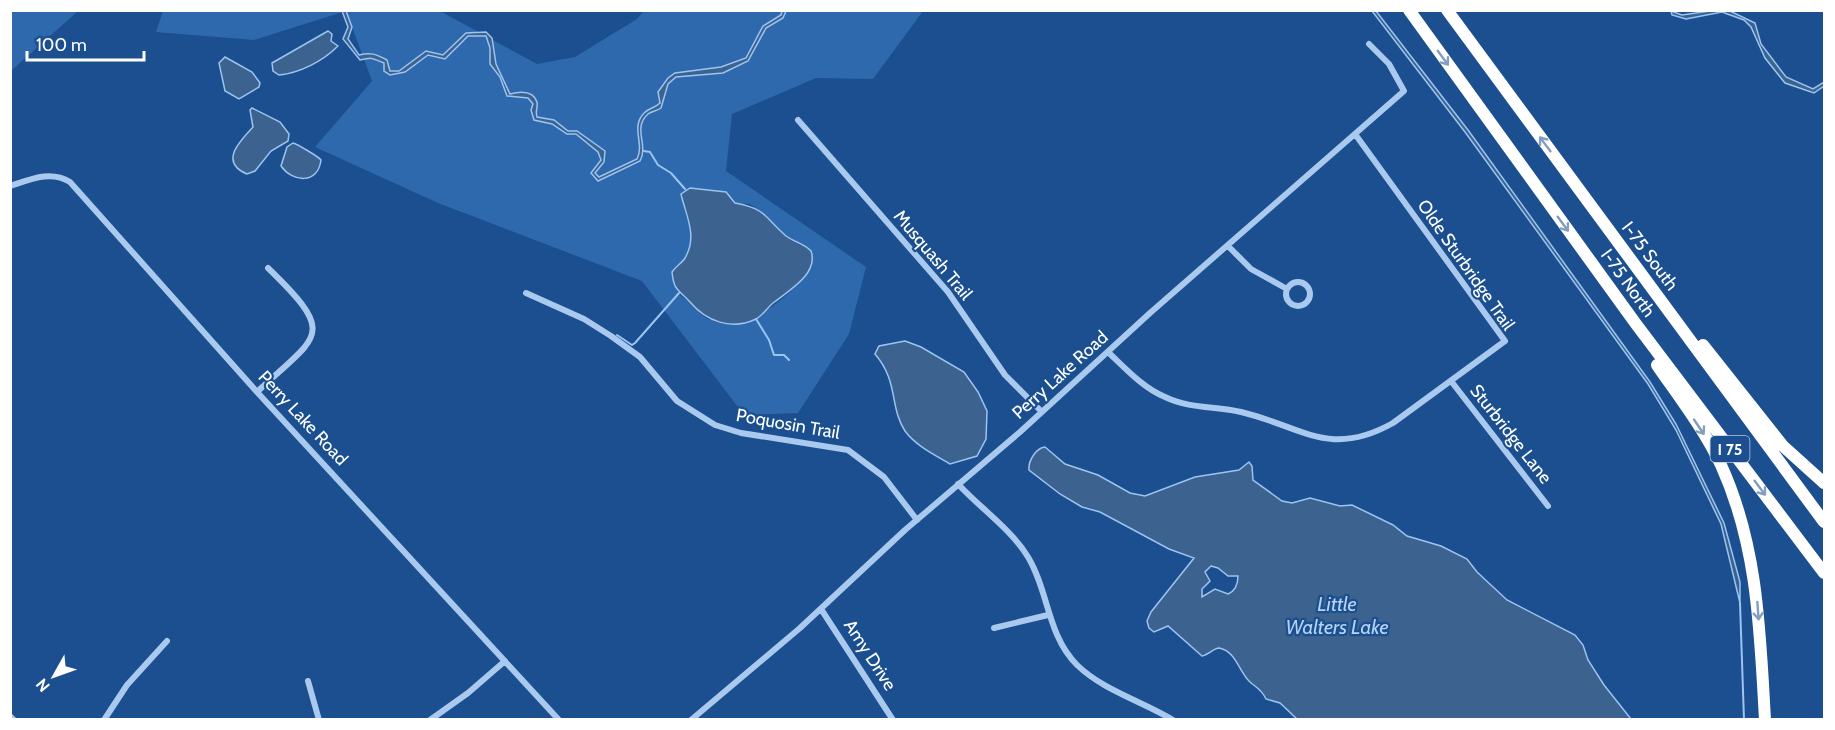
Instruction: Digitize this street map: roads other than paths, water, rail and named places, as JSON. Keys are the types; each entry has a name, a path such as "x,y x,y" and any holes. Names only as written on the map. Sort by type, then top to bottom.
{"highway":[{"name":"I-75 North","path":"1409,10 1636,324 1824,573"},
{"name":"I-75 South","path":"1447,10 1824,522"},
{"path":"1644,277 1733,380 1783,446 1824,483"},
{"path":"1636,324 1638,336 1707,439 1736,504 1749,544 1757,588 1765,720"}],"street":[{"name":"Perry Lake Road","path":"691,720 821,609 917,520 1404,91 1389,64 1369,44"},
{"name":"Musquash Trail","path":"798,120 948,292 1005,375 1041,411"},
{"name":"Olde Sturbridge Trail","path":"1107,352 1143,384 1165,398 1196,407 1251,414 1313,437 1332,440 1351,439 1376,433 1505,341 1355,134"},
{"name":"Perry Lake Road","path":"10,186 41,176 58,175 70,182 257,392 559,720"},
{"path":"1228,246 1251,269 1287,289"},
{"path":"257,392 303,352 313,339 314,324 295,295 268,268"},
{"path":"1296,282 1303,283 1309,288 1309,299 1303,305 1295,306 1288,301 1287,289 1296,282"},
{"name":"Poquosin Trail","path":"526,294 584,319 611,336 640,357 677,401 715,425 741,433 848,450 884,477 917,520"},
{"name":"Sturbridge Lane","path":"1451,381 1548,506"},
{"path":"958,484 1023,550 1036,575 1048,615 1067,653 1088,674 1173,720"},
{"name":"Amy Drive","path":"821,609 893,720"},
{"path":"994,628 1048,615"},
{"path":"104,720 141,668 167,641"},
{"path":"430,720 468,693 505,661"},
{"path":"308,681 319,720"},
{"path":"10,716 14,720"}],"water":[{"path":"342,11 346,11 352,27 348,39 359,55 376,55 387,60 390,71 399,71 426,51 443,55 466,33 486,32 492,38 496,64 510,94 521,92 532,95 537,102 537,117 554,120 568,131 577,131 605,151 604,162 595,173 599,177 637,159 640,147 638,124 646,111 660,103 658,92 668,78 675,73 721,67 746,58 763,26 781,15 782,11 786,11 783,18 766,28 748,61 723,73 676,77 668,84 661,108 643,119 641,131 643,149 640,161 598,181 591,173 601,160 598,152 576,134 567,134 552,124 534,120 531,110 533,104 528,98 507,96 500,77 490,64 490,48 486,36 468,36 445,59 428,55 405,72 390,75 384,71 384,63 372,58 360,60 343,39 348,27"},
{"path":"1372,11 1376,11 1468,130 1650,382 1676,424 1724,523 1740,582 1740,603 1721,524 1676,430 1648,384 1465,132"},
{"path":"1671,11 1682,15 1730,11 1755,23 1761,44 1786,77 1813,89 1824,82 1824,86 1814,93 1785,83 1765,58 1751,27 1744,20 1722,12 1686,19 1672,15"},
{"path":"328,31 332,34 331,41 338,46 325,57 295,72 279,75 273,71 272,63"},
{"path":"225,57 252,72 260,83 259,87 239,99 225,91 219,63"},
{"path":"252,108 280,122 289,134 288,141 271,151 255,171 247,174 234,164 233,158 238,145 253,127 250,110"},
{"path":"293,143 321,160 319,168 310,177 298,178 281,166 287,147"},
{"path":"690,188 726,192 735,203 759,211 786,236 811,251 811,267 801,281 756,319 728,324 711,319 696,309 675,286 672,272 685,258 691,242 690,226 681,194"},
{"path":"905,341 921,347 964,372 978,392 987,411 986,439 977,456 950,464 920,446 905,431 897,412 888,374 875,354 879,346"},
{"name":"Little Walters Lake","path":"1045,447 1065,464 1098,475 1130,493 1145,496 1195,477 1239,470 1249,462 1252,466 1253,480 1282,501 1292,503 1310,498 1340,506 1352,505 1393,525 1407,536 1441,546 1467,559 1477,572 1507,600 1575,635 1583,645 1588,660 1604,685 1631,719 1297,719 1280,703 1266,699 1261,691 1246,678 1233,657 1225,650 1217,648 1202,656 1168,626 1154,632 1149,628 1147,621 1151,612 1194,558 1169,549 1100,512 1082,507 1060,494 1029,470 1033,455","holes":["1211,566 1218,568 1228,576 1238,576 1236,587 1228,594 1215,589 1202,597 1202,589 1210,581 1205,572"]}],"waterway":[{"path":"644,151 650,152 658,165 671,173 685,189"},
{"path":"617,335 632,345 635,343 679,293"},
{"path":"756,319 769,340 774,355 784,355 789,360"},
{"path":"1740,603 1744,720"}]}
